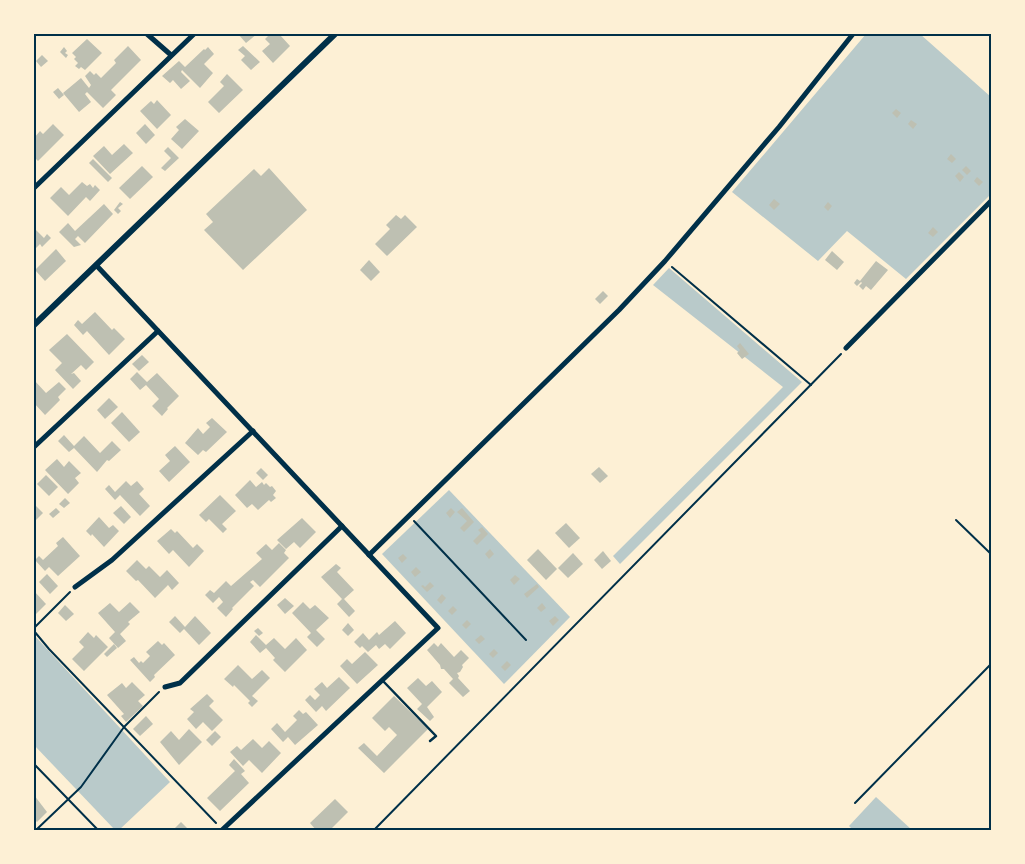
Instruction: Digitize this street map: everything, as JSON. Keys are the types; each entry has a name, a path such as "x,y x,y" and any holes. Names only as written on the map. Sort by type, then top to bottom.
{"street":[{"path":"147,34 171,55"},
{"path":"35,185 194,34"},
{"path":"34,325 335,34"},
{"path":"369,555 619,310 665,262 779,127 853,34"},
{"path":"846,348 991,201"},
{"path":"96,265 438,628 222,830"},
{"path":"34,447 158,331"},
{"path":"75,587 112,560 253,431"},
{"path":"165,687 180,682 342,526"}],"lane":[{"path":"382,680 436,736 430,741"}],"path":[{"path":"665,262 811,385"},
{"path":"374,830 846,348"},
{"path":"409,516 526,640"},
{"path":"956,520 991,554"},
{"path":"75,587 34,629 49,649 222,830"},
{"path":"855,803 991,664"},
{"path":"36,830 81,787 124,727 165,687"},
{"path":"34,764 98,830"}],"shaded area":[{"path":"866,34 920,34 991,97 991,194 906,279 847,231 818,261 732,192"},
{"path":"669,268 802,382 620,564 613,556 783,387 653,285"},
{"path":"449,490 570,617 504,684 382,554"},
{"path":"34,635 170,782 119,830 115,830 34,745"},
{"path":"876,797 912,830 853,830 849,826"}],"building":[{"path":"238,34 257,34 246,43"},
{"path":"270,34 281,34 290,46 273,63 262,51 270,44 265,39"},
{"path":"87,39 102,53 85,70 75,66 78,63 72,53"},
{"path":"128,46 141,60 111,90 116,95 103,108 87,92 85,94 91,102 79,112 63,93 81,78 89,88 91,85 85,76 90,71 94,75 96,73 101,78 116,63 114,60"},
{"path":"243,46 260,62 251,70 241,60 245,56 238,50"},
{"path":"64,47 67,51 65,53 68,55 66,58 60,52"},
{"path":"208,47 214,54 204,64 213,73 200,88 182,70 181,72 190,81 181,89 173,80 170,83 162,76 179,61 185,67"},
{"path":"42,55 48,61 41,67 36,61"},
{"path":"227,74 243,90 219,113 208,102 224,86 220,82"},
{"path":"58,88 64,95 59,99 53,92"},
{"path":"157,100 171,115 157,129 140,111 151,101 154,104"},
{"path":"896,109 901,113 897,118 892,113"},
{"path":"185,119 199,131 182,149 171,139 179,130 176,127"},
{"path":"911,120 917,124 913,129 908,124"},
{"path":"53,124 64,135 38,161 34,157 34,138 40,131 43,134"},
{"path":"145,124 155,135 146,144 136,133"},
{"path":"124,144 133,153 110,174 93,156 104,146 112,155"},
{"path":"168,147 179,158 165,171 161,168 171,158 164,151"},
{"path":"951,154 956,159 952,163 947,159"},
{"path":"93,159 112,178 108,182 89,163"},
{"path":"142,166 153,177 130,199 119,188"},
{"path":"966,166 971,171 967,175 962,170"},
{"path":"269,168 307,210 243,270 204,230 213,222 206,214 254,169 261,176"},
{"path":"959,172 964,177 960,182 955,176"},
{"path":"977,177 983,182 979,186 974,181"},
{"path":"82,182 87,186 90,184 93,188 95,185 100,190 90,201 86,197 68,216 50,198 61,187 69,195"},
{"path":"774,199 780,204 774,210 769,205"},
{"path":"120,202 123,204 118,208 121,211 118,214 114,210"},
{"path":"828,202 832,206 828,211 824,207"},
{"path":"104,204 113,214 85,243 78,236 75,239 81,245 74,247 59,232 68,223 75,231"},
{"path":"396,215 401,219 405,215 417,227 387,256 375,244 390,229 386,225"},
{"path":"933,227 938,232 933,237 928,233"},
{"path":"34,228 44,238 47,234 51,238 42,247 40,244 34,250"},
{"path":"56,249 66,261 45,281 35,270"},
{"path":"832,251 844,262 837,270 825,260"},
{"path":"369,260 380,272 371,281 360,270"},
{"path":"876,261 888,270 871,290 866,286 863,290 859,286 861,282 857,286 854,283 857,279 860,281"},
{"path":"603,291 608,296 600,304 595,299"},
{"path":"95,312 112,330 114,328 125,339 109,355 87,331 83,335 74,325 78,320 82,324"},
{"path":"67,334 94,362 86,370 81,365 71,374 74,373 81,381 73,389 55,370 62,363 49,350"},
{"path":"740,343 749,354 742,359 737,353 740,350 737,346"},
{"path":"142,355 149,362 139,371 132,364"},
{"path":"137,372 147,382 157,373 179,396 162,416 152,406 159,399 146,385 140,390 130,379"},
{"path":"34,380 46,393 59,382 66,389 58,397 60,400 45,415 34,403"},
{"path":"109,398 118,407 105,419 97,410"},
{"path":"122,412 140,432 129,442 111,423"},
{"path":"212,418 227,432 206,452 203,450 198,455 185,443 198,428 203,434 210,427 206,423"},
{"path":"64,435 74,446 84,436 100,453 112,441 121,450 109,461 107,460 97,472 74,448 69,452 58,441"},
{"path":"175,446 190,462 169,482 159,471 170,461 165,455"},
{"path":"57,459 64,467 69,461 81,473 75,478 79,483 68,494 45,470"},
{"path":"599,467 608,476 600,483 591,474"},
{"path":"261,468 268,475 263,480 256,473"},
{"path":"46,475 58,487 49,496 37,484"},
{"path":"250,480 256,487 262,482 264,485 266,483 270,487 272,486 276,491 273,495 276,498 271,502 269,500 258,510 252,504 247,508 235,495"},
{"path":"126,481 131,486 137,481 144,489 139,494 150,506 140,516 120,495 115,500 105,489 109,485 115,492"},
{"path":"220,495 236,511 222,524 227,529 223,533 209,519 206,522 199,515"},
{"path":"65,498 70,503 64,508 59,504"},
{"path":"34,504 43,513 34,522"},
{"path":"121,506 131,517 124,524 113,513"},
{"path":"56,508 60,512 53,518 49,514"},
{"path":"451,508 455,512 450,518 446,513"},
{"path":"462,508 474,522 464,532 460,528 467,521 457,512"},
{"path":"99,517 109,528 113,525 119,531 104,547 92,534 91,536 86,531"},
{"path":"302,518 316,532 300,548 294,542 286,549 277,540"},
{"path":"566,523 580,538 569,548 555,533"},
{"path":"482,527 488,534 477,545 473,541 481,533 478,530"},
{"path":"171,529 175,533 177,531 193,548 197,544 204,551 189,567 173,550 169,554 157,541"},
{"path":"63,537 80,556 58,576 49,567 45,571 35,560 39,556 43,560 58,546 56,543"},
{"path":"279,543 286,550 284,553 289,558 260,587 253,580 250,582 254,586 232,608 226,617 217,608 223,602 219,597 213,603 205,595 210,590 214,593 226,581 231,586 262,559 256,553 266,544 272,550"},
{"path":"490,549 494,554 489,559 485,554"},
{"path":"538,549 557,569 546,580 527,560"},
{"path":"603,551 611,561 602,569 594,560"},
{"path":"573,553 583,564 568,578 558,568"},
{"path":"403,554 407,558 402,563 398,558"},
{"path":"137,560 146,569 149,566 160,577 167,570 179,583 172,590 168,585 155,598 138,580 136,581 126,571"},
{"path":"336,564 341,568 337,572 354,590 344,599 355,611 349,617 337,604 342,599 321,577"},
{"path":"416,567 421,572 415,577 411,572"},
{"path":"47,574 58,586 50,594 39,582"},
{"path":"515,575 520,579 514,585 510,580"},
{"path":"430,582 434,586 427,592 421,586 425,587"},
{"path":"537,584 539,587 527,598 524,594"},
{"path":"34,591 46,604 34,616"},
{"path":"442,594 446,598 441,604 437,600"},
{"path":"285,598 294,606 285,614 277,605"},
{"path":"130,602 140,612 128,622 130,624 120,634 126,641 118,648 109,638 115,632 98,613 110,603 119,612"},
{"path":"303,602 310,609 315,605 329,618 316,630 325,639 317,647 307,637 311,633 292,613"},
{"path":"542,603 546,608 541,612 537,608"},
{"path":"65,605 74,614 66,621 58,613"},
{"path":"453,606 457,610 452,615 448,611"},
{"path":"175,616 185,627 195,616 211,633 199,645 184,629 180,633 169,622"},
{"path":"555,616 559,620 553,626 549,621"},
{"path":"467,620 471,624 466,629 462,625"},
{"path":"395,621 406,633 390,649 385,644 379,649 376,645 368,652 354,642 363,633 369,640 377,632 379,635"},
{"path":"348,623 354,630 348,636 342,630"},
{"path":"258,628 263,633 259,636 254,631"},
{"path":"88,632 94,638 96,635 108,647 84,671 72,659 84,647 79,642"},
{"path":"256,635 266,645 274,638 285,649 296,638 307,650 285,672 273,660 275,658 266,648 260,653 250,642"},
{"path":"481,635 485,639 479,644 475,640"},
{"path":"158,641 162,645 164,643 175,655 154,675 155,677 150,682 130,660 134,657 139,663 141,661 143,663 150,656 146,652"},
{"path":"434,643 438,647 441,643 454,657 461,650 469,658 462,665 463,667 460,672 457,673 458,678 470,691 463,697 449,683 453,679 444,669 441,669 440,665 427,650"},
{"path":"114,644 117,648 107,657 104,654"},
{"path":"494,649 498,653 493,658 489,654"},
{"path":"365,652 378,665 357,684 340,666 347,659 352,664"},
{"path":"507,661 511,665 505,671 501,667"},
{"path":"238,665 252,679 262,670 270,678 252,696 258,701 252,707 248,703 250,701 234,685 233,687 224,679"},
{"path":"339,677 350,688 326,711 322,706 316,712 305,700 310,695 315,700 320,695 314,689 322,682 327,688"},
{"path":"418,678 426,686 432,681 442,692 427,707 434,717 430,721 417,709 422,704 407,688"},
{"path":"132,682 145,695 138,701 143,706 126,722 121,716 124,714 107,695 122,683 126,688"},
{"path":"207,694 214,701 209,706 223,720 212,731 203,722 196,729 187,719 194,712 190,709"},
{"path":"394,696 428,729 384,773 358,748 364,743 377,756 397,735 389,727 385,731 372,718"},
{"path":"299,710 303,714 306,712 318,725 295,745 288,737 283,742 271,729 277,723 285,732 297,720 293,716"},
{"path":"146,716 153,724 140,736 133,729"},
{"path":"189,729 202,742 179,765 160,742 171,731 179,740"},
{"path":"215,731 221,737 212,746 206,740"},
{"path":"253,739 262,748 269,741 281,753 262,773 249,760 243,766 230,752 237,746 241,750"},
{"path":"234,759 245,771 241,774 249,783 220,811 207,798 235,771 229,765"},
{"path":"34,795 47,812 37,822 34,819"},
{"path":"335,799 348,812 330,830 316,830 310,823"},
{"path":"181,822 189,830 173,830"}]}
